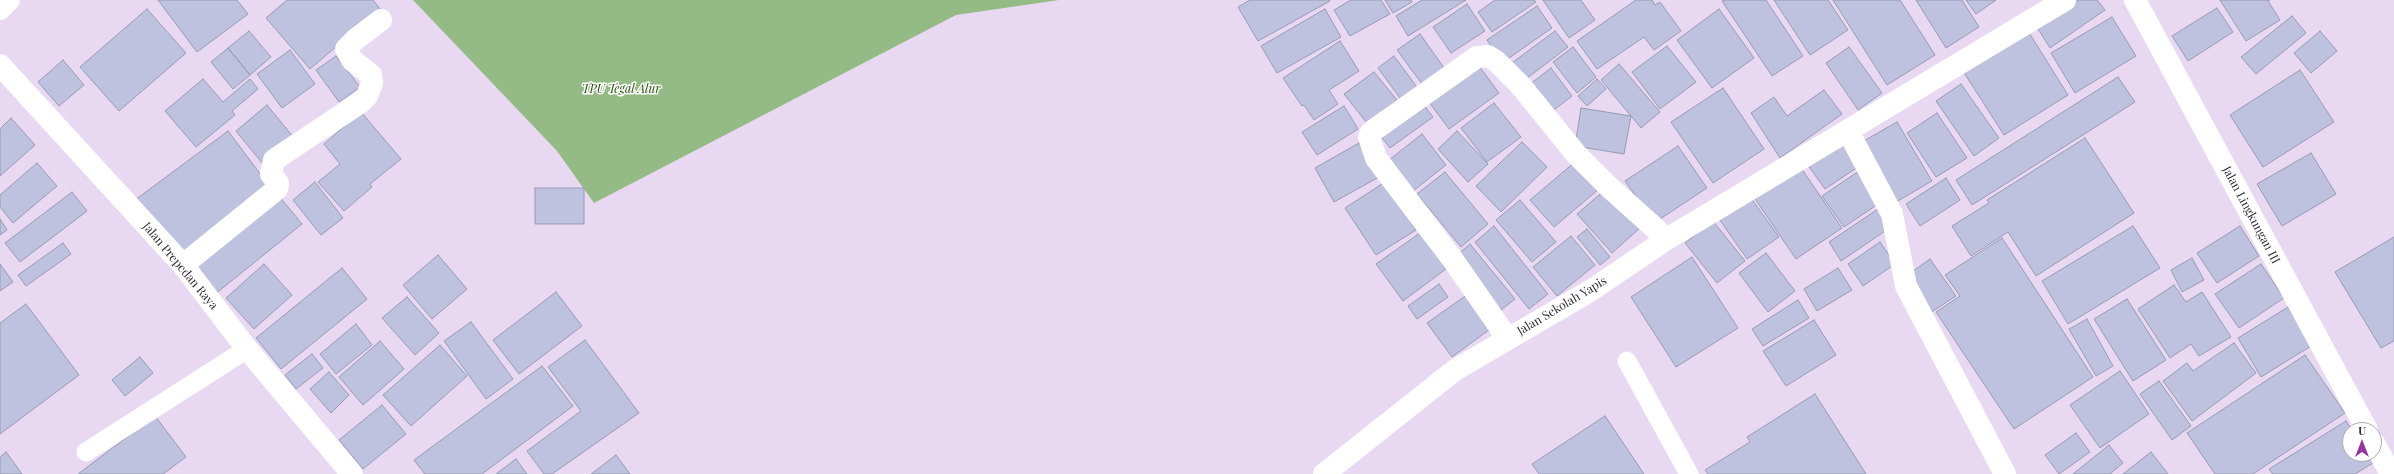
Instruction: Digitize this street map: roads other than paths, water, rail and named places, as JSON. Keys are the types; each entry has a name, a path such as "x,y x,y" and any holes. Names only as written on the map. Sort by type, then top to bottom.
{"street":[{"path":"0,9 9,0"},
{"name":"Jalan Sekolah Yapis","path":"1324,474 1455,370 1590,291 1667,239 2064,0"},
{"name":"Jalan Lingkungan III","path":"2135,0 2363,422"},
{"path":"183,265 277,189 278,183 271,174 274,160 361,102 367,96 372,83 371,75 352,60 346,49 356,38 381,20"},
{"path":"1508,339 1453,260 1376,158 1369,137 1371,132 1477,57 1488,56 1496,61 1521,86 1576,154 1608,186 1667,239"},
{"name":"Jalan Prepedan Raya","path":"0,65 183,265 247,349 352,474"},
{"path":"1848,130 1892,214 1906,286 2005,474"},
{"path":"2382,462 2386,472"}],"lane":[{"path":"86,452 247,349"},
{"path":"1627,361 1689,474"}],"park label":[{"name":"TPU Tegal Alur","path":"621,89"}]}
